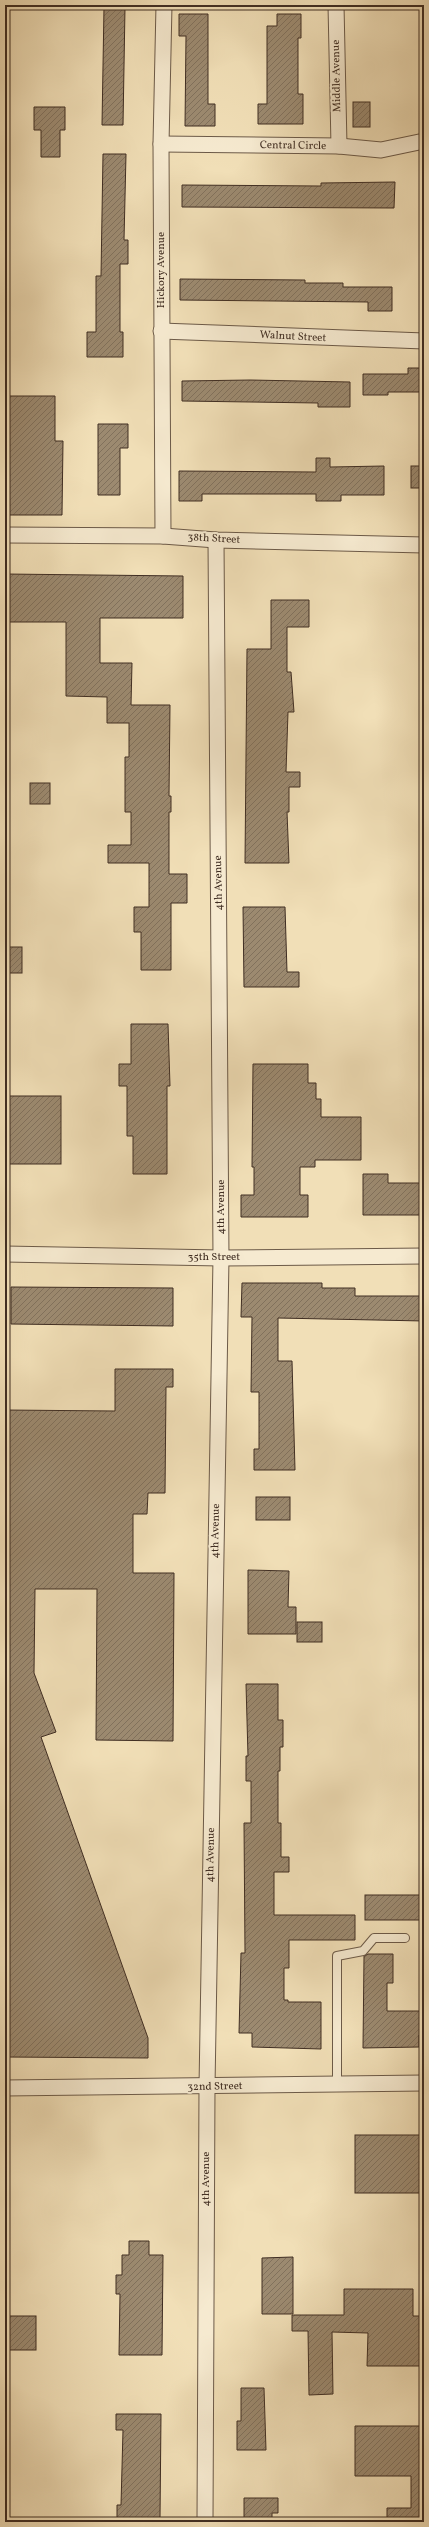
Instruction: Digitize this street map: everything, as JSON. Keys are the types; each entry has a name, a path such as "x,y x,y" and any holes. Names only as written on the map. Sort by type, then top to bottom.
{"street":[{"name":"Hickory Avenue","path":"163,536 160,144 164,5"},
{"name":"Middle Avenue","path":"336,5 339,146"},
{"name":"Central Circle","path":"160,144 339,146 381,150 424,141"},
{"name":"Walnut Street","path":"161,331 424,341"},
{"name":"38th Street","path":"5,535 163,536 216,540 424,544"},
{"name":"4th Avenue","path":"204,2522 207,2087 221,1258 216,540"},
{"name":"35th Street","path":"5,1254 221,1258 424,1256"},
{"name":"32nd Street","path":"5,2088 207,2087 424,2083"}],"lane":[{"path":"337,2085 337,1956 363,1950 374,1938 405,1938"}],"building":[{"path":"104,7 125,7 123,125 102,125"},
{"path":"179,14 208,14 208,104 215,104 215,126 185,126 186,36 179,36"},
{"path":"277,14 301,14 301,38 298,38 298,94 303,94 303,124 258,124 258,104 267,104 267,26 277,26"},
{"path":"353,102 370,102 370,127 353,127"},
{"path":"34,107 65,107 65,130 60,130 60,157 41,157 41,130 34,130"},
{"path":"103,154 126,154 124,240 128,240 128,264 120,264 120,332 123,332 123,357 87,357 87,332 96,332 96,276 101,276"},
{"path":"395,182 394,208 182,207 182,185 321,186 321,183"},
{"path":"180,279 305,280 305,283 343,283 343,287 392,287 392,311 368,311 368,302 180,300"},
{"path":"408,368 424,368 424,392 388,392 388,395 363,395 363,374 408,374"},
{"path":"250,380 350,382 350,407 318,407 318,403 182,401 182,381"},
{"path":"5,396 55,396 55,441 63,441 62,515 5,515"},
{"path":"98,424 128,424 128,448 120,448 120,495 98,495"},
{"path":"316,458 330,458 330,467 384,466 384,495 341,495 341,501 316,501 316,494 202,494 202,501 179,501 179,471 316,472"},
{"path":"411,466 424,466 424,488 411,488"},
{"path":"5,574 183,576 183,618 100,618 100,663 132,663 131,705 170,705 169,796 171,796 171,812 169,812 169,874 187,874 187,903 171,903 171,970 141,970 141,932 134,932 134,907 149,907 149,863 108,863 108,845 131,845 131,812 125,812 125,757 129,757 129,723 107,723 107,697 66,696 66,622 5,622"},
{"path":"271,600 309,600 309,627 287,627 287,672 291,672 294,712 288,712 286,772 300,772 300,787 289,787 289,812 287,812 289,863 245,863 247,649 271,649"},
{"path":"30,783 50,783 50,804 30,804"},
{"path":"243,907 285,907 287,972 299,972 299,987 244,987"},
{"path":"5,947 22,947 22,973 5,973"},
{"path":"131,1024 168,1024 170,1086 167,1086 167,1174 133,1174 133,1136 127,1136 127,1086 119,1086 119,1064 131,1064"},
{"path":"253,1064 308,1064 308,1083 316,1083 316,1099 321,1099 321,1117 361,1117 361,1160 315,1160 315,1167 300,1167 300,1195 308,1195 308,1217 241,1217 241,1195 254,1195 254,1167 252,1167"},
{"path":"9,1096 61,1096 61,1164 9,1164"},
{"path":"363,1174 388,1174 388,1183 420,1183 420,1215 363,1215"},
{"path":"242,1283 322,1283 322,1288 355,1288 355,1296 424,1296 424,1321 278,1318 278,1361 292,1361 295,1470 254,1470 254,1449 259,1449 259,1392 251,1392 252,1317 241,1317"},
{"path":"11,1287 173,1288 173,1326 11,1324"},
{"path":"115,1369 173,1369 173,1387 166,1387 165,1493 148,1493 147,1514 133,1514 133,1573 174,1573 173,1741 96,1740 97,1589 35,1589 34,1673 56,1732 41,1737 148,2038 148,2058 5,2057 5,1410 115,1411"},
{"path":"256,1497 290,1497 290,1520 256,1520"},
{"path":"248,1570 289,1571 288,1607 296,1607 296,1634 248,1634"},
{"path":"297,1622 322,1622 322,1642 297,1642"},
{"path":"246,1684 278,1684 278,1720 283,1720 283,1747 280,1747 280,1771 278,1771 278,1823 281,1823 281,1857 289,1857 289,1872 274,1872 274,1915 355,1915 355,1940 289,1940 289,1968 284,1968 284,2000 288,2000 288,2002 321,2002 321,2049 252,2047 252,2033 239,2033 241,1953 245,1953 244,1823 251,1823 251,1781 246,1781 246,1756 248,1756"},
{"path":"365,1895 424,1895 424,1920 365,1920"},
{"path":"368,1954 393,1954 393,1983 387,1983 387,2011 424,2011 424,2035 419,2035 419,2047 363,2048 364,1956"},
{"path":"355,2135 424,2135 424,2193 355,2193"},
{"path":"129,2241 149,2241 149,2255 163,2255 162,2355 119,2355 120,2294 116,2294 116,2275 122,2275 122,2255 129,2255"},
{"path":"293,2257 293,2314 262,2314 262,2258"},
{"path":"344,2289 413,2289 413,2316 424,2316 424,2366 367,2366 368,2333 332,2332 333,2394 309,2395 308,2331 292,2331 292,2315 344,2315"},
{"path":"5,2316 36,2316 36,2350 5,2350"},
{"path":"241,2388 264,2388 266,2450 237,2450 237,2421 241,2421"},
{"path":"116,2414 161,2414 160,2518 117,2518 117,2505 121,2505 123,2430 116,2430"},
{"path":"355,2426 424,2426 424,2522 387,2522 387,2508 411,2508 411,2476 355,2476"},
{"path":"244,2498 278,2498 278,2513 272,2513 272,2522 244,2522"}]}
